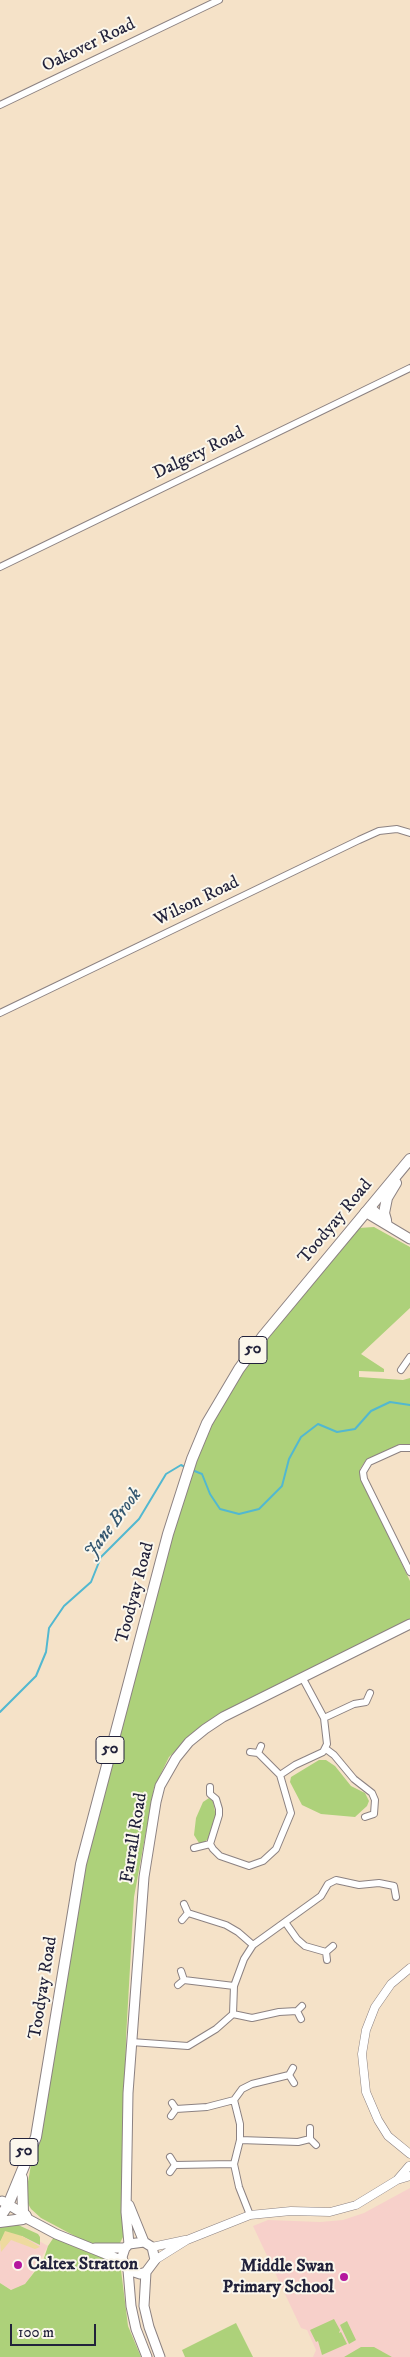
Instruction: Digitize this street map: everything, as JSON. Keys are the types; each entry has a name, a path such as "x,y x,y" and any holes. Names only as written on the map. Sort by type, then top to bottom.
{"main road":[{"name":"Toodyay Road","path":"3,2207 23,2172 36,2137 81,1864 182,1486 192,1459 207,1424 249,1356 410,1160"},
{"path":"387,1222 384,1213 387,1198 410,1160"},
{"path":"367,1210 410,1239"},
{"name":"Farrall Road","path":"122,2261 127,2246 126,2142 131,2042 144,1877 160,1786 176,1758 188,1742 205,1729 410,1624"},
{"name":"Toodyay Road","path":"3,2207 42,2100"},
{"path":"23,2172 25,2217"},
{"name":"Farrall Road","path":"127,2198 144,2242"},
{"path":"3,2207 56,2234 122,2261 128,2270 131,2306 136,2328 147,2357"},
{"path":"0,2222 25,2217"},
{"path":"93,2248 127,2246 144,2242 152,2247 155,2260 146,2272 144,2306 149,2327 160,2357"},
{"path":"128,2270 134,2273 146,2272"}],"street":[{"name":"Oakover Road","path":"0,105 219,0"},
{"name":"Dalgety Road","path":"0,567 410,368"},
{"name":"Wilson Road","path":"0,1013 379,831 397,829 410,833"},
{"path":"401,1370 410,1357"},
{"path":"410,1448 400,1448 369,1462 363,1472 364,1479 410,1572"},
{"path":"280,1775 295,1765 319,1754 326,1748 327,1744 324,1718 302,1678"},
{"path":"324,1718 354,1704 366,1702 370,1693"},
{"path":"326,1748 354,1779 372,1792 377,1816 365,1817"},
{"path":"210,1844 220,1856 249,1866 259,1864 276,1850 290,1814 280,1775 260,1749 250,1752"},
{"path":"203,1797 210,1790 218,1803 220,1815 210,1844"},
{"path":"192,1847 210,1844"},
{"path":"131,2042 188,2046 216,2029 232,2014 234,1986 244,1959 253,1945 321,1896 328,1884 336,1880 359,1885 379,1883 394,1886 400,1882"},
{"path":"394,1886 396,1897"},
{"path":"184,1904 188,1912 226,1925 253,1945"},
{"path":"182,1920 188,1912"},
{"path":"285,1922 297,1939 305,1946 326,1952"},
{"path":"326,1952 334,1946"},
{"path":"326,1952 328,1960"},
{"path":"397,2180 410,2164 402,2150 382,2129 369,2102 363,2079 362,2054 366,2030 375,2007 391,1984 410,1968"},
{"path":"181,1971 184,1980"},
{"path":"178,1985 184,1980 234,1986"},
{"path":"232,2014 252,2018 300,2008 301,2019"},
{"path":"171,2116 174,2106 207,2107 234,2100 242,2089 252,2084 289,2075 293,2068"},
{"path":"289,2075 294,2083"},
{"path":"234,2100 240,2124 240,2140 234,2164 239,2187 250,2215"},
{"path":"310,2128 310,2139 316,2145"},
{"path":"240,2140 298,2142 310,2139"},
{"path":"402,2150 410,2154"},
{"path":"170,2157 175,2165"},
{"path":"175,2165 234,2164"},
{"path":"170,2172 175,2165"},
{"path":"152,2247 187,2240 250,2215 330,2212 356,2205 397,2180 410,2176"},
{"path":"155,2260 187,2240"}],"shaded area":[{"name":"Middle Swan Primary School","path":"410,2188 410,2357 313,2357 316,2350 307,2330 301,2328 253,2226 268,2220 320,2222 343,2220 364,2213"},
{"name":"Caltex Stratton","path":"16,2228 48,2246 20,2295 0,2283 0,2239"}],"green space":[{"path":"374,1227 410,1247 410,1308 361,1354 384,1369 384,1372 359,1371 359,1377 403,1380 410,1378 410,1445 400,1444 366,1460 360,1469 360,1476 410,1581 410,1622 191,1736 169,1757 154,1788 134,1897 126,2038 123,2237 119,2245 100,2246 86,2242 41,2218 31,2209 27,2202 26,2193 93,1817 192,1459 239,1369 359,1228"},
{"path":"319,1760 326,1760 335,1766 351,1786 365,1793 369,1801 367,1806 355,1817 321,1814 302,1805 290,1782 291,1777"},
{"path":"209,1798 213,1801 216,1817 208,1839 203,1843 199,1843 194,1835 196,1818 203,1802"},
{"path":"16,2224 38,2234 40,2245 22,2236 3,2237 0,2242 0,2225"},
{"path":"56,2234 118,2265 121,2270 128,2326 141,2357 0,2357 0,2283 11,2290 25,2284 43,2261 48,2246"},
{"path":"334,2319 340,2330 339,2333 341,2332 347,2344 322,2355 318,2341 316,2342 310,2330"},
{"path":"347,2321 356,2340 349,2344 340,2325"},
{"path":"236,2323 253,2357 185,2357 182,2350"},
{"path":"361,2347 374,2347 392,2357 344,2357"}],"sand":[{"path":"5,2231 22,2236 40,2247 35,2249 11,2240 1,2252 0,2242"}],"waterway":[{"name":"Jane Brook","path":"192,1470 202,1474 210,1494 220,1509 239,1514 259,1509 282,1486 289,1459 301,1437 318,1424 337,1432 355,1429 371,1411 390,1402 410,1405"},
{"name":"Jane Brook","path":"0,1712 36,1676 46,1652 49,1628 64,1606 91,1582 101,1557 139,1519 166,1474 181,1465 185,1467"}],"place":[{"name":"Caltex Stratton","path":"18,2265"},
{"name":"Middle Swan Primary School","path":"344,2277"}]}
